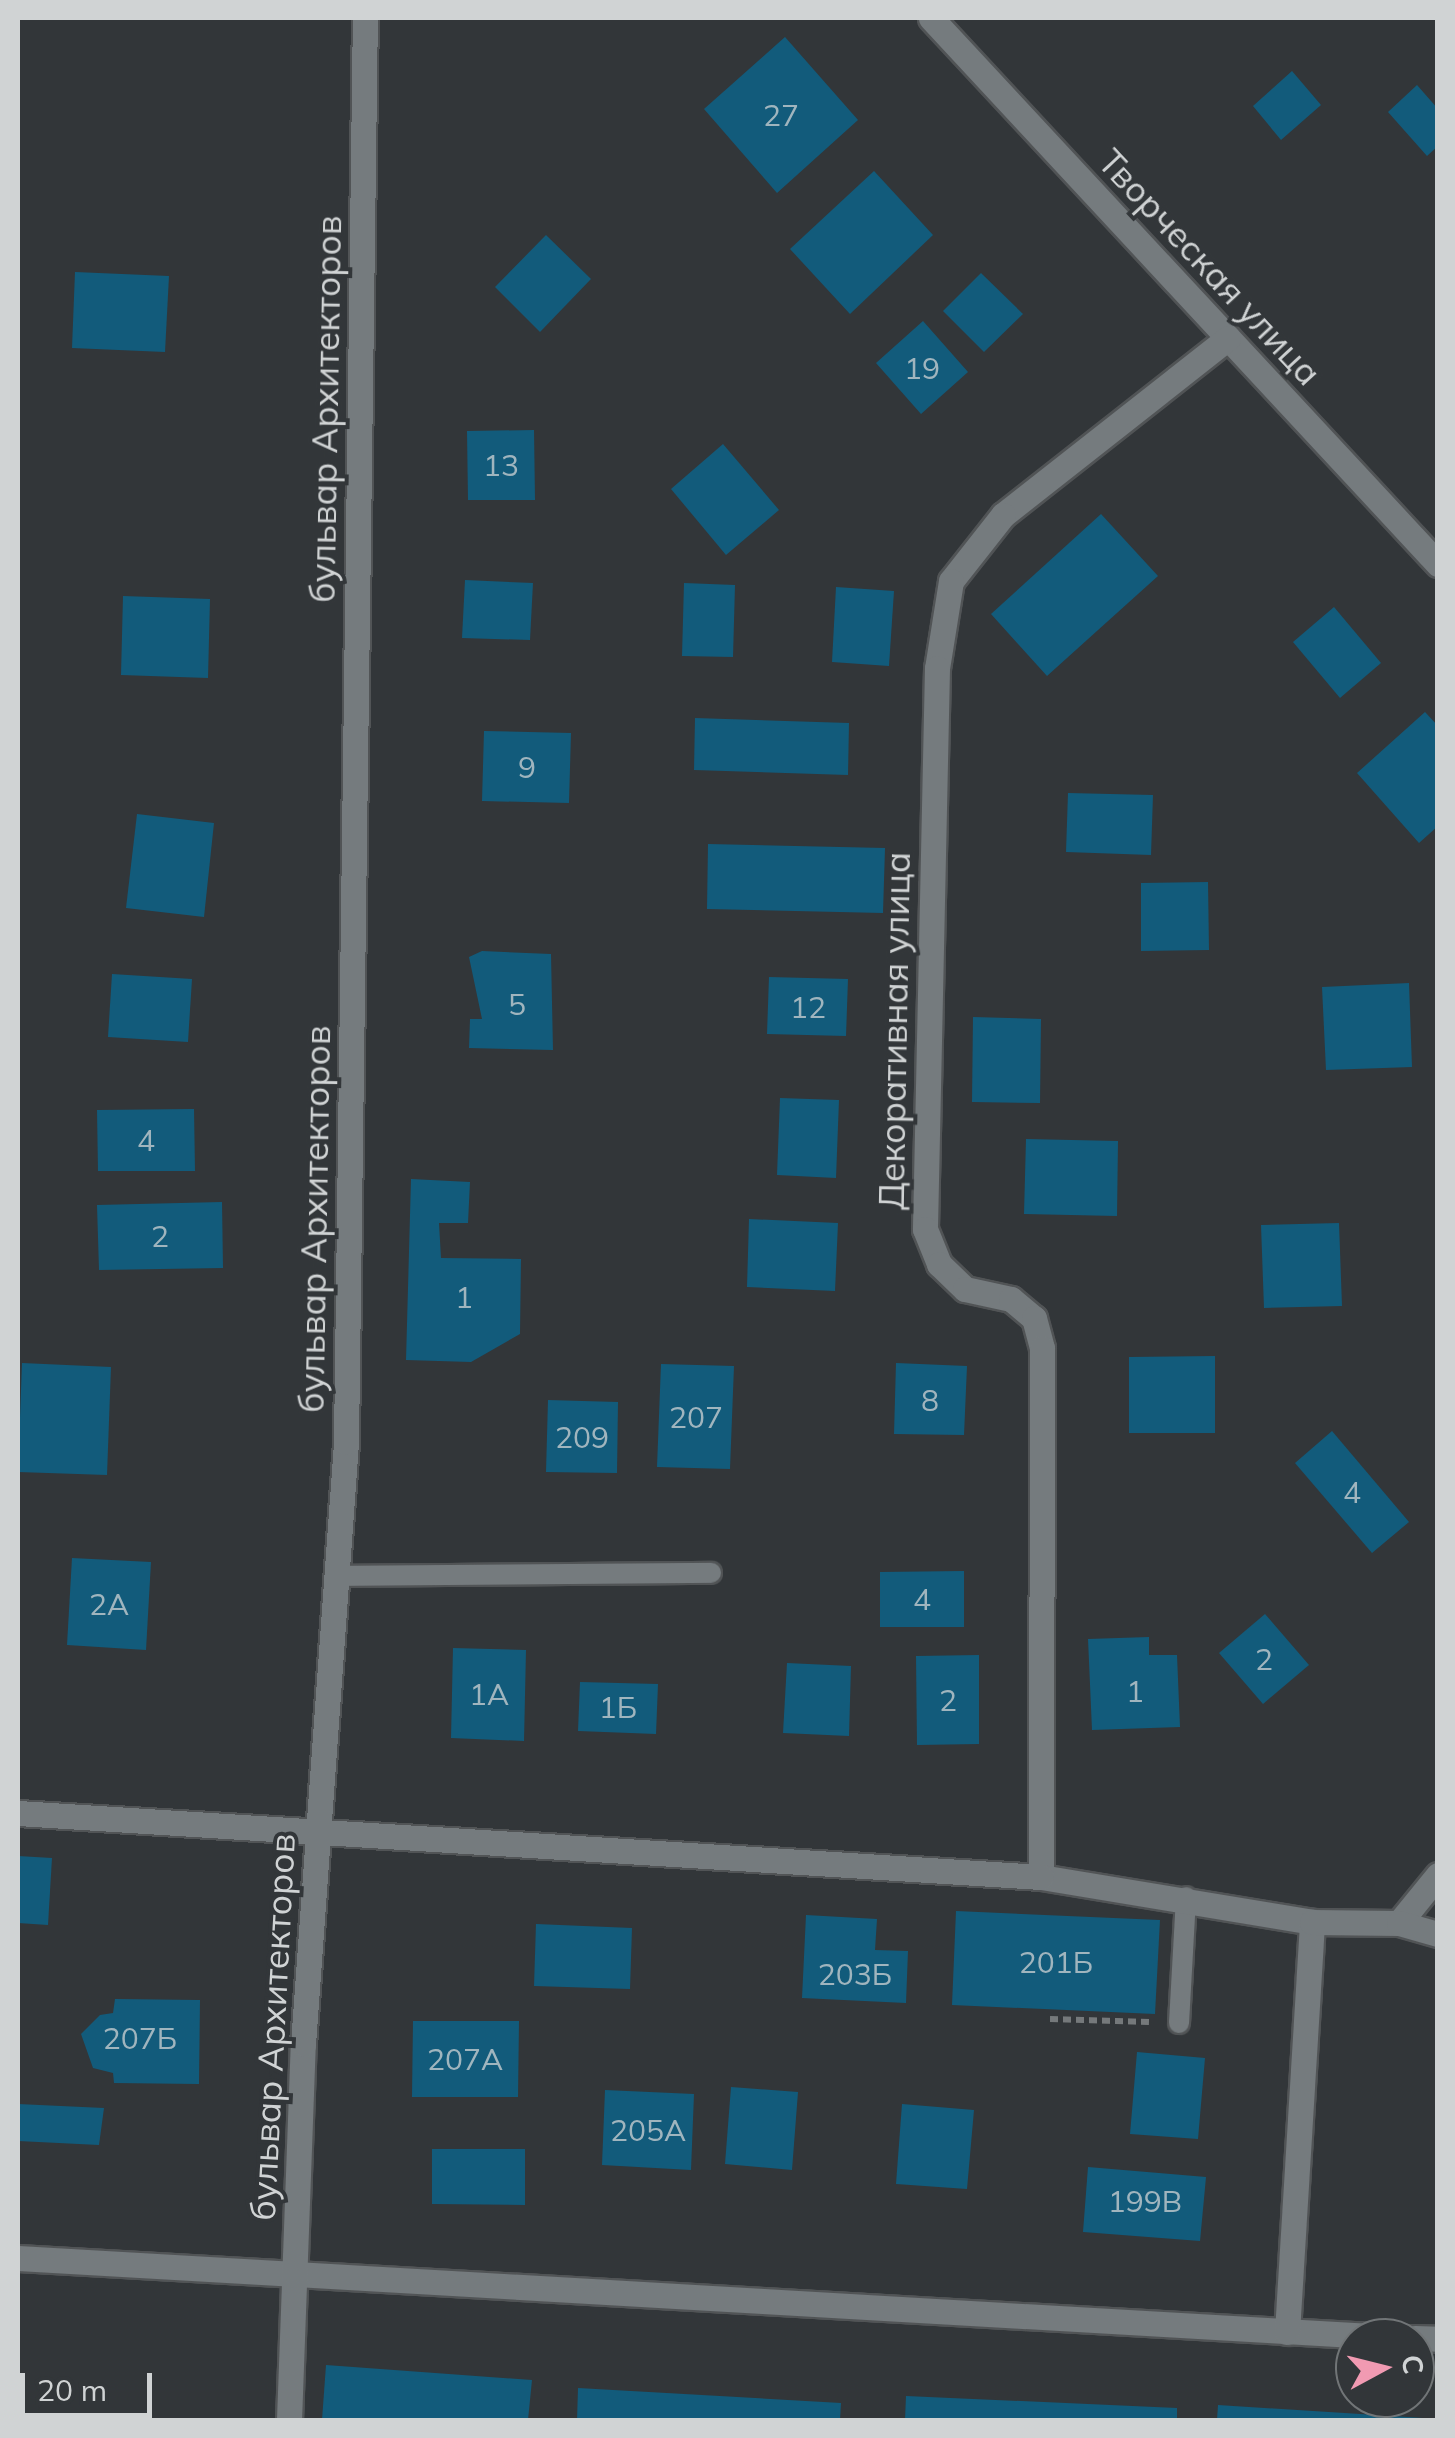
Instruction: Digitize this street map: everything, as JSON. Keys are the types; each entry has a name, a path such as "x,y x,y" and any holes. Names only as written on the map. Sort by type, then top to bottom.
{"street":[{"name":"бульвар Архитекторов","path":"288,2420 318,1832 346,1442 365,18"},
{"name":"Творческая улица","path":"931,18 1438,564"},
{"name":"Декоративная улица","path":"1041,1877 1042,1348 1034,1318 1012,1299 965,1289 939,1264 925,1229 937,668 951,581 1002,515 1228,338"},
{"path":"18,1812 1041,1877 1186,1897 1312,1922 1399,1923 1438,1934"},
{"path":"1399,1923 1438,1875"},
{"path":"1286,2332 1312,1922"},
{"path":"18,2258 1335,2334"}],"lane":[{"path":"336,1576 710,1574"},
{"path":"1179,2023 1186,1897"}],"path":[{"path":"1050,2019 1179,2023"}],"building":[{"path":"785,37 858,120 777,193 704,109"},
{"path":"1292,71 1321,105 1281,140 1253,106"},
{"path":"1417,85 1438,109 1438,146 1427,156 1388,112"},
{"path":"874,171 933,235 850,314 790,249"},
{"path":"546,235 591,279 540,332 495,287"},
{"path":"75,272 169,276 165,352 72,348"},
{"path":"981,273 1023,314 984,352 943,311"},
{"path":"923,321 968,372 921,414 876,363"},
{"path":"534,430 535,500 468,500 467,431"},
{"path":"723,444 779,510 726,555 671,489"},
{"path":"1101,514 1158,576 1047,676 991,614"},
{"path":"465,580 533,583 530,640 462,638"},
{"path":"684,583 735,585 733,657 682,656"},
{"path":"836,587 894,591 889,666 832,662"},
{"path":"123,596 210,599 208,678 121,675"},
{"path":"1334,607 1381,663 1340,698 1293,642"},
{"path":"1425,712 1438,726 1438,826 1419,843 1357,773"},
{"path":"695,718 849,723 848,775 694,770"},
{"path":"484,731 571,733 569,803 482,801"},
{"path":"1068,793 1153,795 1151,855 1066,852"},
{"path":"137,814 214,823 204,917 126,908"},
{"path":"708,844 885,848 883,913 707,909"},
{"path":"1208,882 1209,950 1141,951 1141,883"},
{"path":"482,951 551,954 553,1050 469,1048 470,1019 482,1019 469,957"},
{"path":"112,974 192,979 188,1042 108,1037"},
{"path":"769,977 848,979 846,1036 767,1034"},
{"path":"1409,983 1412,1067 1326,1070 1322,987"},
{"path":"973,1017 1041,1019 1040,1103 972,1102"},
{"path":"780,1098 839,1100 836,1178 777,1175"},
{"path":"194,1109 195,1171 98,1171 97,1110"},
{"path":"1026,1139 1118,1141 1117,1216 1024,1214"},
{"path":"411,1179 470,1182 468,1223 439,1223 441,1258 521,1259 520,1334 471,1362 406,1360"},
{"path":"222,1202 223,1268 99,1270 97,1205"},
{"path":"749,1219 838,1223 835,1291 747,1287"},
{"path":"1339,1223 1342,1306 1264,1308 1261,1225"},
{"path":"1215,1356 1215,1433 1129,1433 1129,1357"},
{"path":"22,1363 111,1367 107,1475 18,1472"},
{"path":"896,1363 967,1366 964,1435 894,1434"},
{"path":"661,1364 734,1366 730,1469 657,1467"},
{"path":"548,1400 618,1402 617,1473 546,1472"},
{"path":"1332,1431 1409,1522 1372,1553 1295,1463"},
{"path":"72,1558 151,1562 146,1650 67,1645"},
{"path":"964,1571 964,1627 880,1627 880,1572"},
{"path":"1265,1614 1309,1665 1263,1704 1219,1653"},
{"path":"1149,1637 1149,1655 1177,1655 1180,1727 1092,1730 1088,1639"},
{"path":"453,1648 526,1650 524,1741 451,1738"},
{"path":"979,1655 979,1744 917,1745 916,1656"},
{"path":"787,1663 851,1666 849,1736 783,1733"},
{"path":"580,1682 658,1684 656,1734 578,1731"},
{"path":"18,1856 52,1858 48,1925 18,1923"},
{"path":"956,1911 1160,1920 1155,2014 952,2005"},
{"path":"806,1915 877,1919 875,1950 908,1951 906,2003 802,1998"},
{"path":"536,1924 632,1928 630,1989 534,1986"},
{"path":"115,1999 200,2000 199,2084 114,2083 113,2073 93,2068 81,2034 100,2015 113,2013"},
{"path":"413,2021 519,2021 518,2097 412,2097"},
{"path":"1137,2052 1205,2058 1198,2139 1130,2134"},
{"path":"731,2087 798,2092 792,2170 725,2164"},
{"path":"605,2090 694,2094 691,2170 602,2165"},
{"path":"18,2104 104,2108 99,2145 18,2141"},
{"path":"902,2104 974,2110 967,2189 896,2184"},
{"path":"432,2149 525,2149 525,2205 432,2204"},
{"path":"1088,2167 1206,2177 1200,2241 1083,2232"},
{"path":"326,2365 532,2380 528,2420 322,2420"},
{"path":"578,2388 841,2403 840,2420 577,2420"},
{"path":"906,2396 1177,2408 1177,2420 905,2420"},
{"path":"1218,2405 1335,2412 1335,2418 1423,2418 1423,2420 1217,2420"}]}
